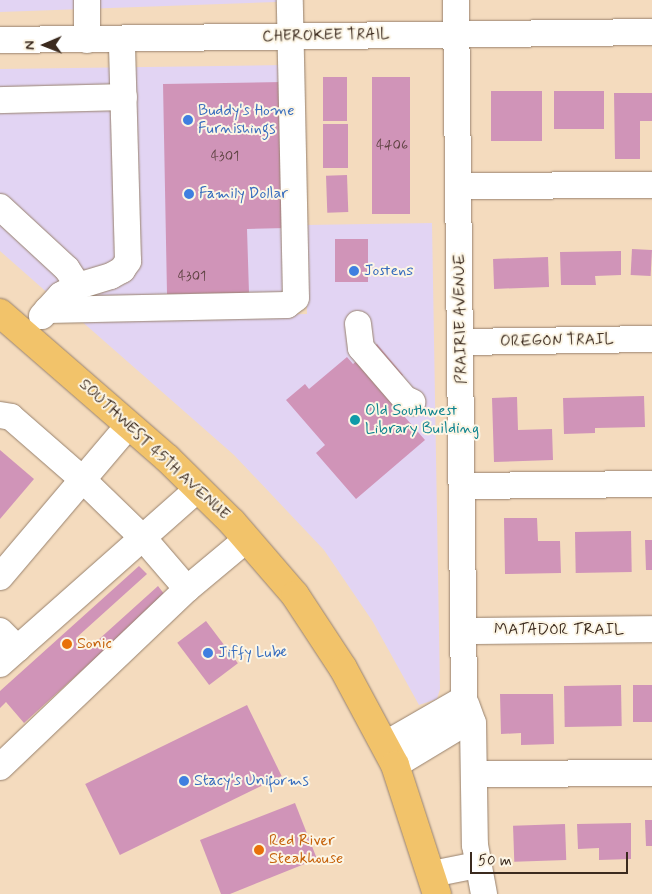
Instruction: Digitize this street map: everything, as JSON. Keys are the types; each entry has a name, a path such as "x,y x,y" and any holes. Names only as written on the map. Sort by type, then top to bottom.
{"main road":[{"name":"SOUTHWEST 45TH AVENUE","path":"0,313 129,425 198,489 246,539 295,595 320,633 389,755 434,884"}],"street":[{"path":"86,0 87,40"},
{"path":"46,310 288,305 296,298 290,0"},
{"name":"PRAIRIE AVENUE","path":"389,755 458,727 464,699 465,631 456,0"},
{"name":"CHEROKEE TRAIL","path":"0,40 652,32"},
{"path":"27,335 46,310 61,295 78,286 111,276 122,270 128,261 122,40"},
{"path":"0,100 124,98"},
{"path":"458,186 652,185"},
{"path":"0,207 67,269 78,286"},
{"path":"358,324 361,348 406,399 412,402"},
{"name":"OREGON TRAIL","path":"461,342 652,339"},
{"path":"0,415 11,417 82,478 144,539 187,589"},
{"path":"0,577 82,478 129,425"},
{"path":"463,486 652,484"},
{"path":"6,648 144,539 198,489"},
{"path":"0,767 187,589 246,539"},
{"name":"MATADOR TRAIL","path":"465,631 652,629"},
{"path":"0,746 47,707 70,699"},
{"path":"464,699 473,723 477,865 484,894"},
{"path":"474,774 652,772"},
{"path":"434,884 477,865"}],"shaded area":[{"path":"0,0 277,0 277,2 0,12"},
{"path":"285,65 290,286 279,298 59,303 0,251 0,69"},
{"path":"432,223 440,689 437,699 419,705 373,622 324,550 234,455 79,319 307,314 305,225"}],"building":[{"path":"323,77 347,77 347,121 323,121"},
{"path":"372,77 410,77 410,214 372,214"},
{"path":"283,82 286,228 247,229 249,293 167,294 163,84"},
{"path":"491,91 542,91 542,141 491,141"},
{"path":"554,91 604,91 604,129 554,129"},
{"path":"614,93 652,93 652,121 640,121 640,159 615,159"},
{"path":"323,124 348,124 348,168 323,168"},
{"path":"347,175 348,212 327,213 326,176"},
{"path":"335,239 368,239 368,282 335,282"},
{"path":"632,249 652,250 651,276 631,275"},
{"path":"621,251 621,275 595,276 596,285 561,285 560,252"},
{"path":"548,257 549,287 494,289 493,259"},
{"name":"Old Southwest Library Building","path":"377,344 403,375 383,392 425,440 356,499 316,453 325,445 286,400 305,384 309,389 347,357 353,364"},
{"path":"644,396 645,427 595,428 595,433 564,434 563,398"},
{"path":"517,397 518,430 552,429 553,460 494,462 492,398"},
{"path":"0,450 34,479 0,519"},
{"path":"504,518 537,518 538,541 560,541 561,573 505,574"},
{"path":"631,531 632,572 576,573 575,532"},
{"path":"645,540 652,540 652,570 646,570"},
{"name":"Sonic","path":"139,566 147,574 76,638 87,650 158,586 165,595 24,723 6,702 0,708 0,691"},
{"name":"Jiffy Lube","path":"206,621 238,663 209,685 177,643"},
{"path":"621,685 622,726 565,727 564,686"},
{"path":"633,685 652,685 652,722 633,722"},
{"path":"500,694 553,694 554,744 521,745 521,733 501,734"},
{"name":"Stacy's Uniforms","path":"247,705 282,776 120,855 85,784"},
{"name":"Red River Steakhouse","path":"295,803 317,859 230,894 221,894 200,840"},
{"path":"645,820 652,820 652,846 646,846"},
{"path":"631,823 631,859 599,860 599,848 578,849 577,824"},
{"path":"565,824 566,860 514,862 513,826"}],"place":[{"name":"Buddy's Home Furnishings","path":"188,120"},
{"name":"Family Dollar","path":"189,194"},
{"name":"Jostens","path":"354,271"},
{"name":"Old Southwest Library Building","path":"355,420"},
{"name":"Sonic","path":"67,644"},
{"name":"Jiffy Lube","path":"208,653"},
{"name":"Stacy's Uniforms","path":"184,781"},
{"name":"Red River Steakhouse","path":"259,850"}]}
